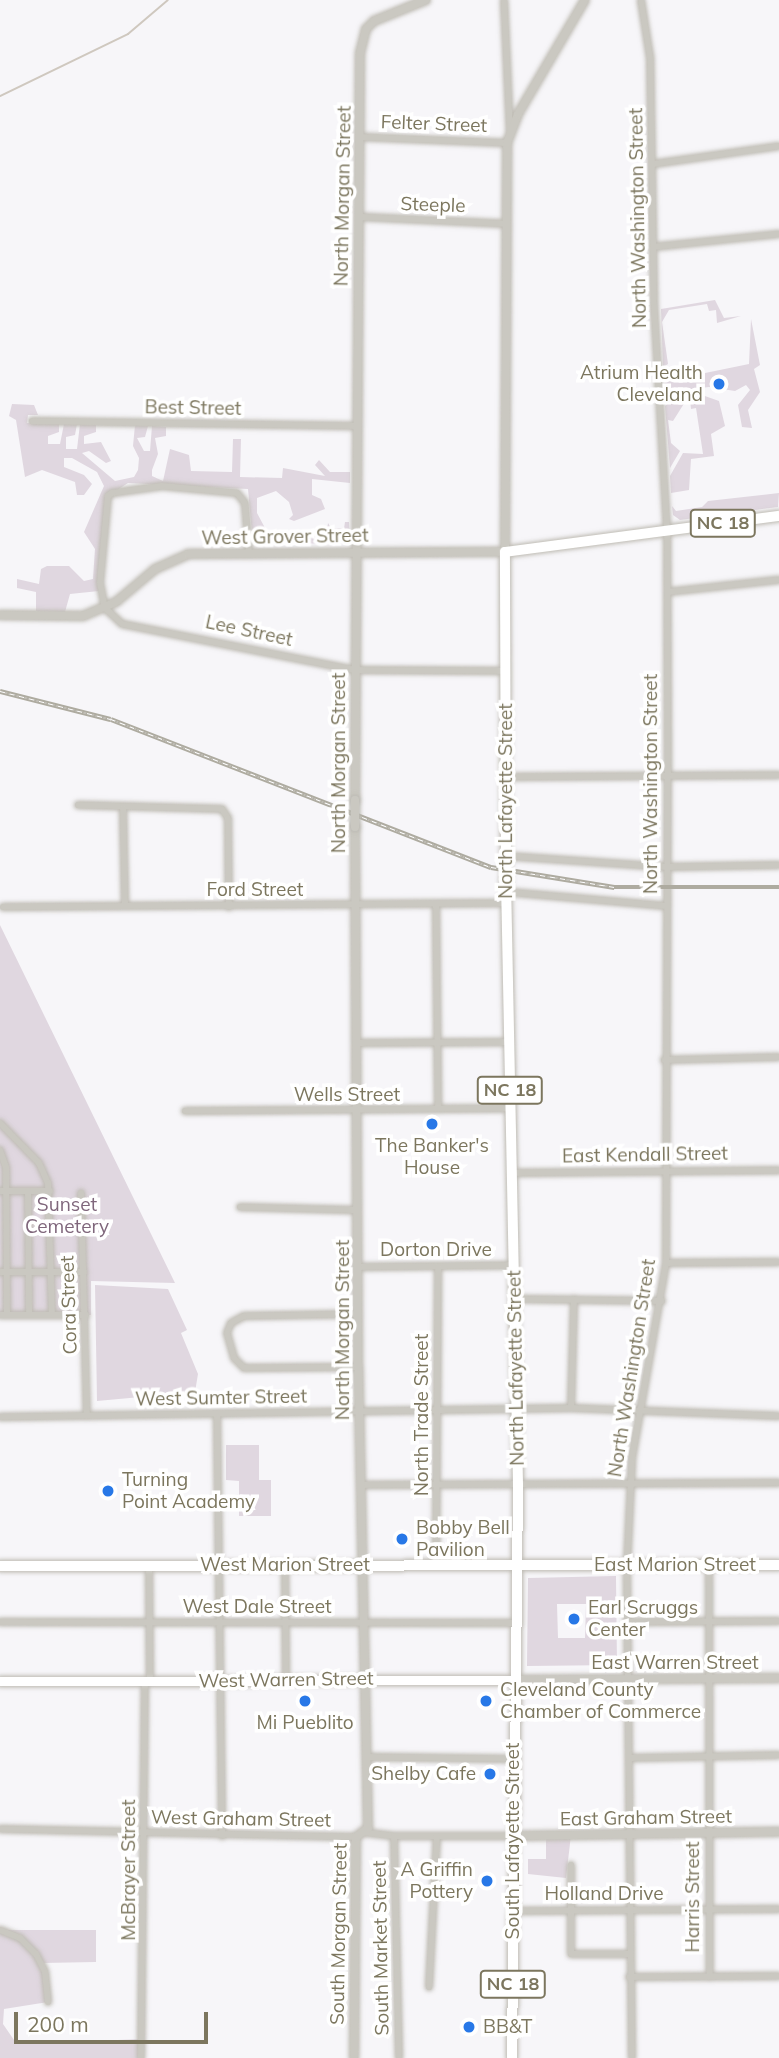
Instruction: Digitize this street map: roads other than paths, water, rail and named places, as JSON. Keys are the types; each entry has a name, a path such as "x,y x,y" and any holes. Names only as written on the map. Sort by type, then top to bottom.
{"main road":[{"name":"NC 18","path":"505,552 779,516"},
{"name":"North Lafayette Street","path":"505,552 506,858 518,1485 514,1623"},
{"name":"East Marion Street","path":"571,1566 779,1565"},
{"name":"West Marion Street","path":"0,1566 571,1566"},
{"name":"South Lafayette Street","path":"512,2058 514,1623"},
{"name":"West Warren Street","path":"0,1681 367,1678 513,1680"}],"street":[{"name":"North Morgan Street","path":"365,1565 358,1367 354,670 360,53 366,29 383,16 426,0"},
{"path":"504,0 510,132"},
{"name":"North Lafayette Street","path":"505,552 508,143 510,132 585,0"},
{"name":"North Washington Street","path":"632,2058 629,1977 631,1758 627,1566 630,1483 640,1410 662,1301 666,1263 664,1060 668,776 667,530 653,247 648,26 641,0"},
{"name":"Felter Street","path":"360,137 508,143"},
{"path":"653,164 779,146"},
{"name":"Steeple","path":"359,217 506,223"},
{"path":"653,247 779,234"},
{"name":"Best Street","path":"32,421 355,426"},
{"path":"105,608 100,583 107,496 162,486 237,493 245,503 249,553"},
{"name":"West Grover Street","path":"0,615 68,618 105,608 155,569 180,557 249,553 505,552"},
{"path":"668,592 779,580"},
{"name":"Lee Street","path":"105,608 122,624 354,670 506,671"},
{"path":"505,777 779,775"},
{"path":"78,805 212,808 227,813 229,907"},
{"path":"123,808 125,905"},
{"path":"506,858 667,867 779,865"},
{"name":"Ford Street","path":"3,907 436,905 507,892 666,906"},
{"path":"436,905 438,1109"},
{"path":"358,1043 509,1042"},
{"path":"664,1060 779,1057"},
{"name":"Wells Street","path":"185,1111 357,1112 510,1108"},
{"path":"0,1123 40,1163 50,1191 52,1315"},
{"path":"0,1150 6,1159 3,1191 3,1315 86,1315"},
{"name":"East Kendall Street","path":"512,1172 779,1170"},
{"path":"3,1191 50,1191"},
{"path":"28,1191 29,1315"},
{"name":"Cora Street","path":"81,1193 88,1416"},
{"path":"240,1208 358,1210"},
{"path":"666,1263 779,1262"},
{"name":"Dorton Drive","path":"358,1267 514,1265"},
{"name":"North Trade Street","path":"436,1565 438,1266"},
{"path":"3,1272 84,1272"},
{"path":"515,1299 662,1301"},
{"path":"571,1408 574,1299"},
{"path":"358,1314 244,1316 230,1322 226,1334 234,1359 244,1368 358,1367"},
{"name":"West Sumter Street","path":"0,1417 571,1408 779,1416"},
{"path":"217,1414 216,1565 222,1836"},
{"path":"361,1485 779,1483"},
{"path":"285,1565 286,1679"},
{"name":"South Morgan Street","path":"354,2058 358,1835 368,1828 365,1565"},
{"name":"Harris Street","path":"709,1565 710,1977"},
{"name":"McBrayer Street","path":"141,2058 149,1566"},
{"path":"628,1622 779,1621"},
{"name":"West Dale Street","path":"0,1622 514,1623"},
{"name":"East Warren Street","path":"572,1680 779,1678"},
{"name":"West Warren Street","path":"513,1680 572,1680"},
{"path":"631,1758 779,1755"},
{"path":"368,1757 514,1759"},
{"name":"West Graham Street","path":"0,1829 222,1836 514,1836"},
{"name":"East Graham Street","path":"514,1836 779,1832"},
{"name":"South Market Street","path":"394,1836 399,2058"},
{"path":"429,1987 437,1836"},
{"path":"571,1865 571,1954 629,1954"},
{"name":"Holland Drive","path":"513,1911 779,1909"},
{"path":"0,1930 20,1938 36,1954 45,1972 48,2002"},
{"path":"629,1977 779,1976"}],"waterway":[{"path":"0,96 128,34 168,0"}],"railway":[{"path":"0,691 111,719 491,867 614,887 779,887"}],"place":[{"name":"Atrium Health Cleveland","path":"719,384"},
{"name":"The Banker's House","path":"432,1124"},
{"name":"Turning Point Academy","path":"108,1491"},
{"name":"Bobby Bell Pavilion","path":"402,1539"},
{"name":"Earl Scruggs Center","path":"574,1619"},
{"name":"Mi Pueblito","path":"305,1701"},
{"name":"Cleveland County Chamber of Commerce","path":"486,1701"},
{"name":"Shelby Cafe","path":"490,1774"},
{"name":"A Griffin Pottery","path":"487,1881"},
{"name":"BB&T","path":"469,2027"}],"park label":[{"name":"Sunset Cemetery","path":"67,1216"}]}
